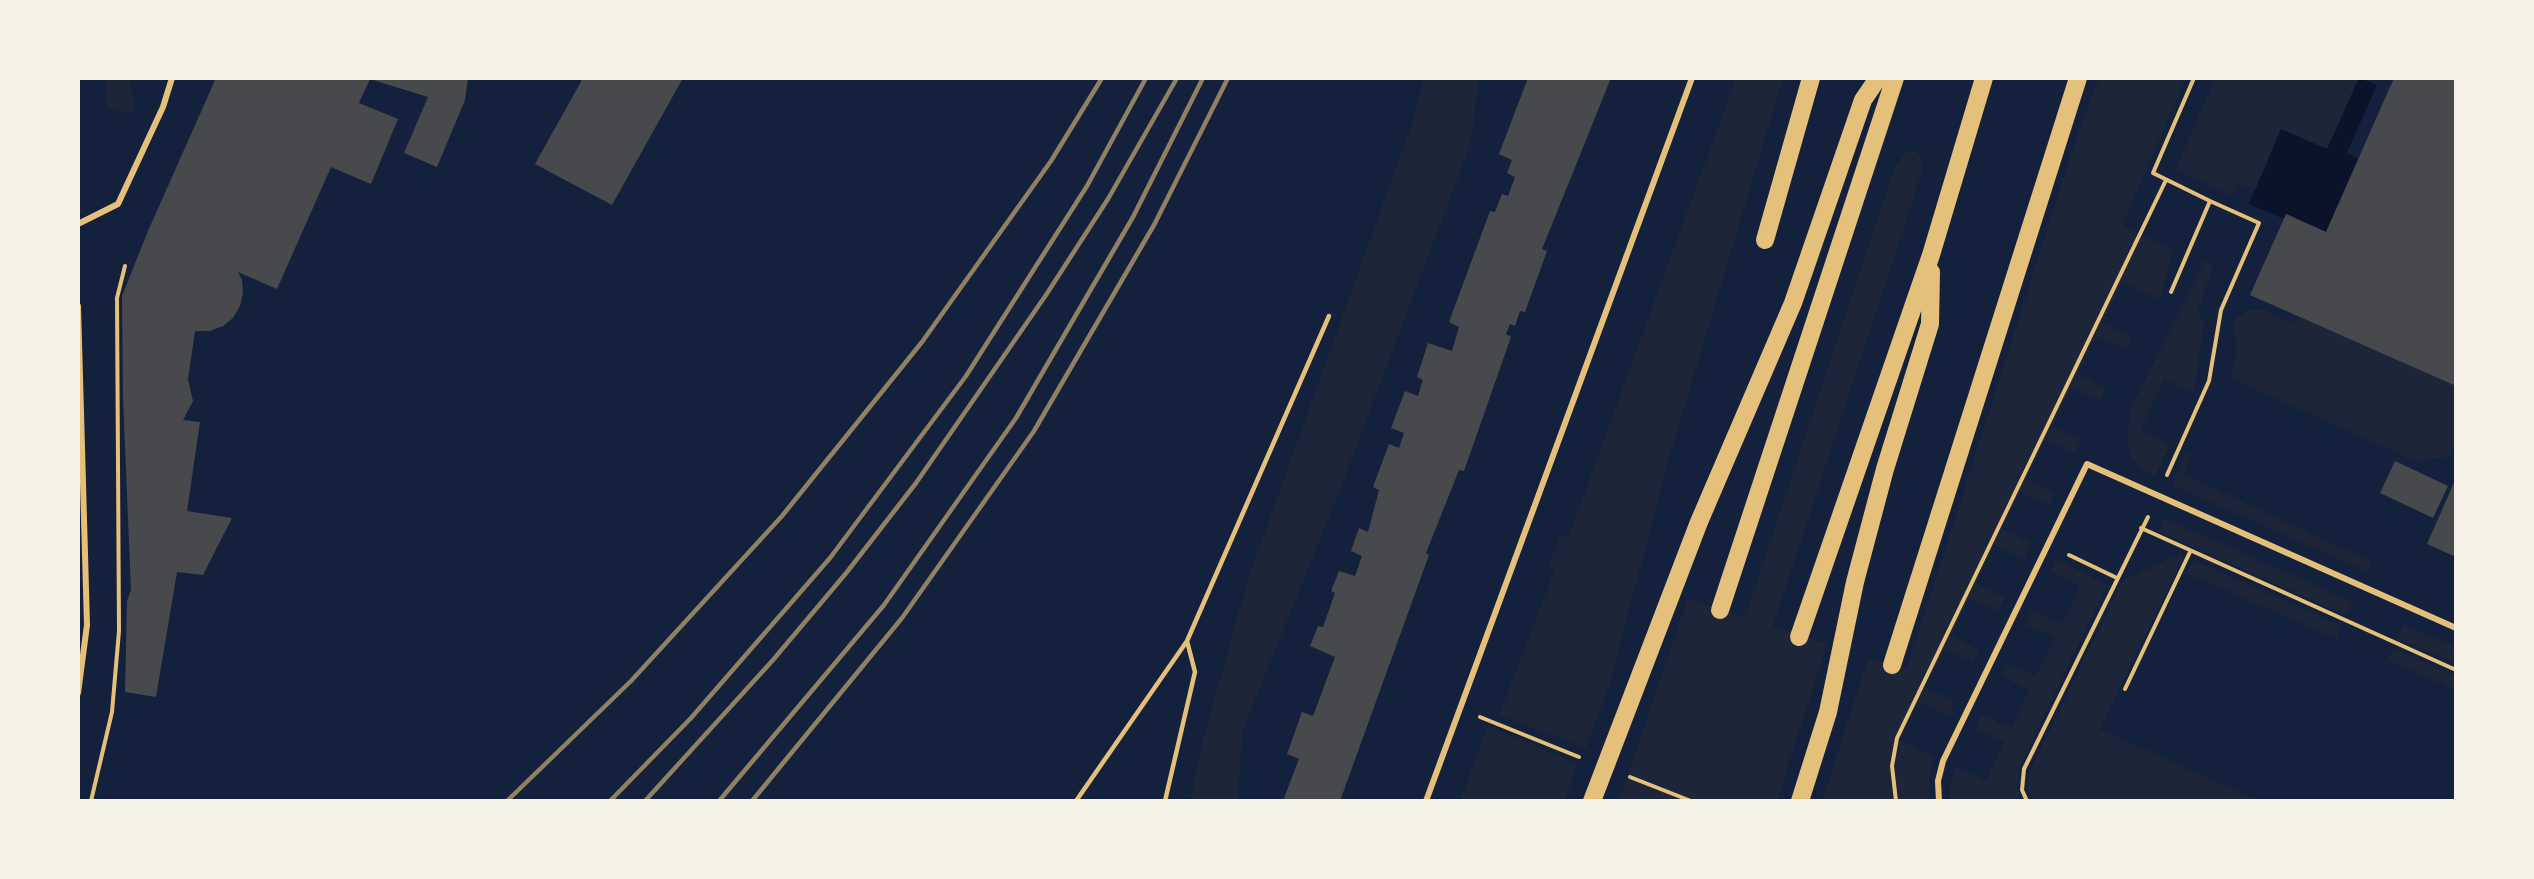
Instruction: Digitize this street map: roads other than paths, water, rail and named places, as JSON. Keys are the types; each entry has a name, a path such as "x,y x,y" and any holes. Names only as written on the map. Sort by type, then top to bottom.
{"highway":[{"path":"1765,240 1810,78"},
{"path":"1592,801 1699,522 1793,303 1863,100 1878,78"},
{"path":"1719,610 1895,78"},
{"path":"1799,637 1931,255 1984,78"},
{"path":"1892,665 2078,78"},
{"path":"1800,801 1828,712 1855,582 1885,468 1930,324 1931,255"}],"street":[{"path":"78,224 117,204 163,106 172,78"},
{"path":"1426,801 1692,78"},
{"path":"78,306 87,625 78,693"},
{"path":"1939,801 1938,781 1943,761 2087,464 2456,628"}],"lane":[{"path":"1076,801 1187,641 1329,316"},
{"path":"1165,801 1195,672 1187,641"}],"railway":[{"path":"507,801 631,681 782,516 922,342 1051,161 1102,78"},
{"path":"610,801 691,718 830,558 966,376 1087,186 1146,78"},
{"path":"645,801 773,660 847,572 916,483 1046,295 1108,199 1177,78"},
{"path":"719,801 884,605 1016,418 1133,217 1203,78"},
{"path":"752,801 902,618 1034,431 1154,225 1228,78"}]}
